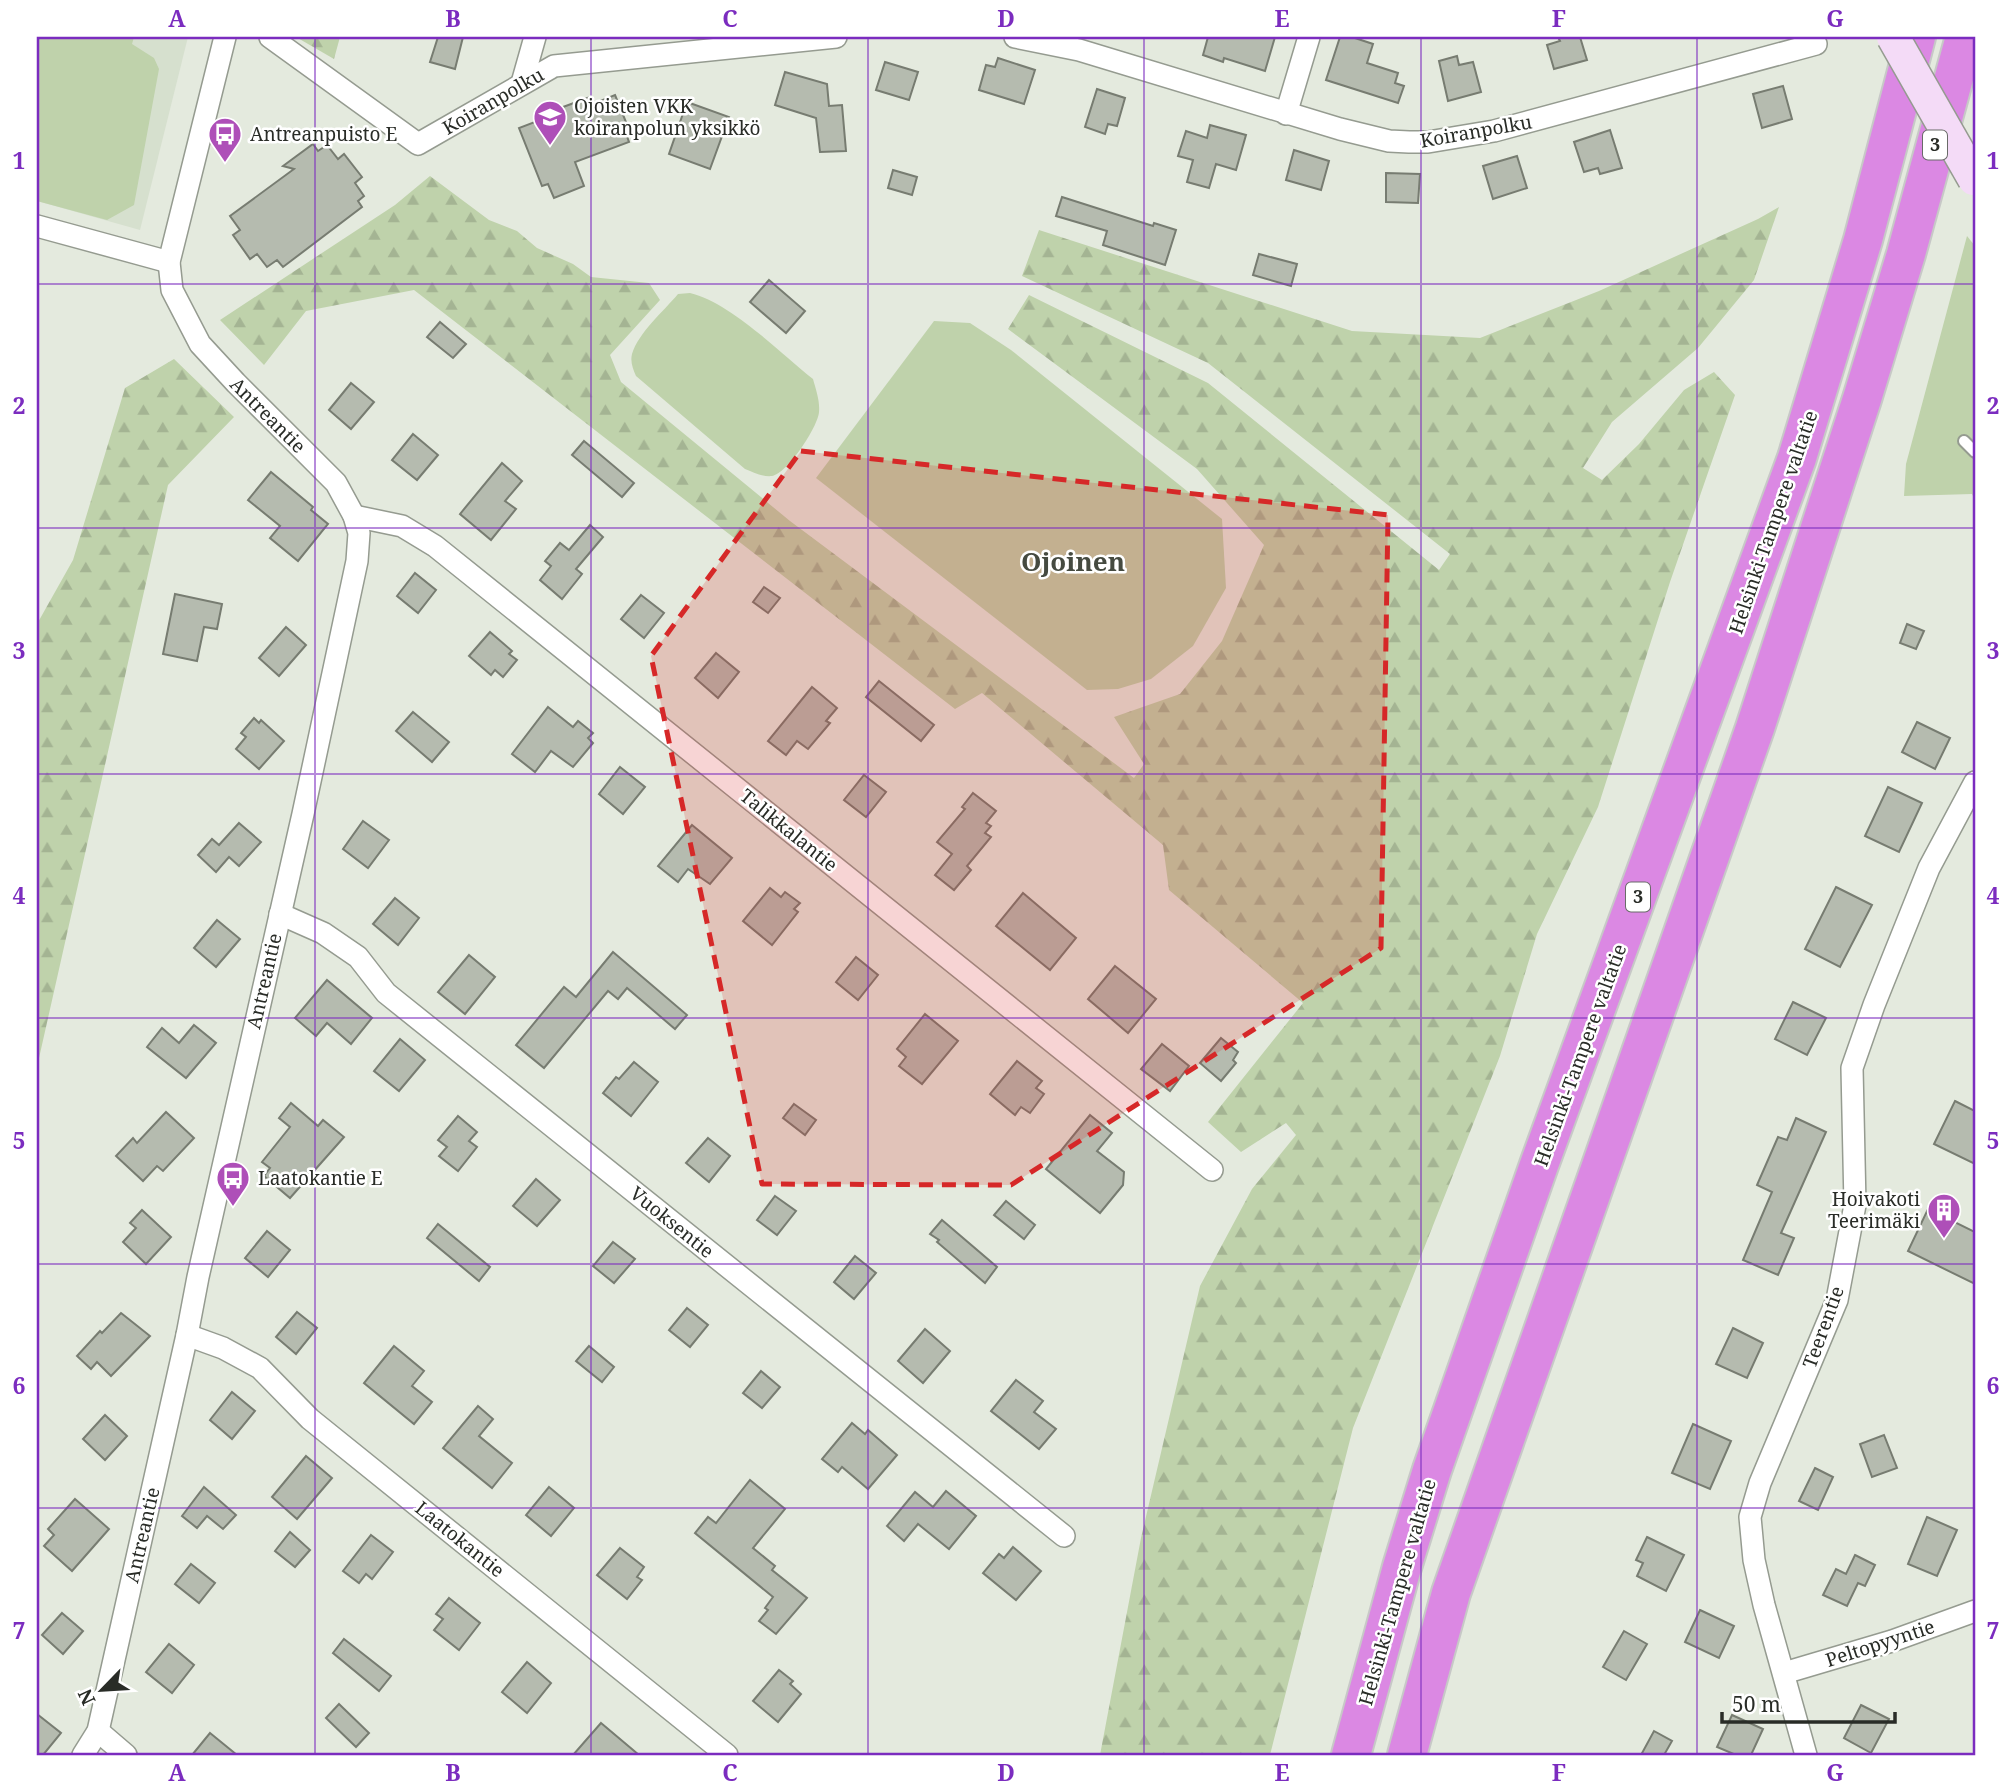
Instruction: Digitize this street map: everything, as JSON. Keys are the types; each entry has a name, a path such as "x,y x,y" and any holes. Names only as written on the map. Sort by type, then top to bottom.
{"highway":[{"name":"Helsinki-Tampere valtatie","path":"1350,1755 1402,1567 1437,1457 1539,1166 1797,458 1863,240 1916,37"},
{"name":"3","path":"1406,1755 1451,1593 1751,741 1906,254 1965,37"}],"main road":[{"path":"1893,37 1974,179"}],"street":[{"path":"37,226 169,262 225,37"},
{"name":"Koiranpolku","path":"270,37 418,144 554,66 836,37"},
{"path":"522,83 535,37"},
{"name":"Koiranpolku","path":"1015,37 1079,50 1286,114 1389,141 1429,142 1494,131 1559,115 1816,44"},
{"path":"1286,114 1309,37"},
{"name":"Antreantie","path":"83,1755 97,1731 358,561 359,533 354,516 335,483 201,344 172,290 169,262"},
{"name":"Talikkalantie","path":"354,516 402,526 435,546 1212,1170"},
{"name":"Teerentie","path":"1806,1755 1764,1605 1754,1560 1750,1517 1760,1483 1837,1300 1855,1205 1852,1068 1874,1005 1929,869 1975,782"},
{"name":"Vuoksentie","path":"279,914 323,933 358,957 386,993 1064,1536"},
{"name":"Laatokantie","path":"187,1335 223,1348 260,1368 310,1419 727,1755"},
{"name":"Peltopyyntie","path":"1784,1673 1892,1641 1975,1611"},
{"path":"97,1731 126,1755"}],"lane":[{"path":"1964,441 1975,452"}],"highlighted area":[{"path":"801,451 1388,515 1381,948 1011,1185 762,1184 651,656"}],"shaded area":[{"path":"37,37 188,37 140,230 37,201"}],"green space":[{"path":"37,37 134,37 132,44 154,58 159,69 134,205 107,220 37,201"},
{"path":"296,37 340,37 334,59"},
{"path":"430,176 489,220 517,231 537,248 573,264 591,277 649,283 660,300 610,355 621,382 790,521 1134,778 1144,764 1114,717 1180,694 1222,641 1264,545 1197,469 1008,329 1029,295 1208,383 1439,570 1450,554 1208,363 1022,276 1039,230 1352,331 1480,338 1599,291 1779,207 1754,280 1698,348 1612,422 1583,468 1602,480 1639,444 1684,390 1714,372 1735,395 1670,582 1598,807 1537,934 1500,1056 1353,1428 1270,1755 1100,1755 1141,1538 1200,1286 1252,1189 1296,1135 1286,1123 1241,1152 1208,1122 1303,1003 1169,890 1163,845 982,693 955,709 414,290 306,311 264,365 220,320 395,205"},
{"path":"1967,236 1975,246 1975,500 1972,494 1904,496 1906,464"},
{"path":"690,293 706,298 738,317 813,379 819,404 817,419 801,449 786,467 772,476 745,469 636,376 631,357 640,338 678,294"},
{"path":"934,321 970,323 1011,350 1222,519 1226,588 1193,646 1151,679 1118,689 1087,690 816,478"},
{"path":"174,359 234,417 168,485 37,1067 37,624 73,560 125,388"}],"building":[{"path":"438,37 463,37 455,69 430,62"},
{"path":"1208,37 1275,37 1265,71 1224,58 1223,62 1203,55"},
{"path":"1340,37 1352,37 1373,44 1367,63 1398,73 1395,83 1404,86 1398,103 1326,80"},
{"path":"1558,37 1580,37 1587,60 1554,69 1547,45 1560,41"},
{"path":"1457,56 1459,65 1473,62 1481,92 1448,101 1439,61"},
{"path":"998,58 1035,70 1024,104 979,90 986,65 995,67"},
{"path":"885,62 918,72 909,100 876,90"},
{"path":"785,72 827,84 829,106 842,105 846,151 820,152 816,118 775,105"},
{"path":"1783,86 1792,119 1762,128 1753,94"},
{"path":"1097,89 1125,98 1117,126 1108,124 1105,134 1085,127"},
{"name":"Ojoisten VKK koiranpolun yksikkö","path":"615,95 628,127 624,128 629,142 575,162 584,186 554,198 548,184 542,186 519,128 590,97 593,104"},
{"path":"687,102 729,117 710,169 669,154"},
{"path":"1210,125 1246,135 1236,170 1216,164 1209,188 1187,182 1193,160 1178,156 1186,131 1207,138"},
{"path":"1610,130 1622,168 1600,174 1598,168 1584,172 1574,142"},
{"path":"313,144 318,151 327,145 338,159 344,154 362,177 355,183 364,196 358,201 362,207 283,267 277,260 267,267 257,254 250,259 233,235 240,230 230,216 294,169 283,166"},
{"path":"1294,150 1329,161 1321,190 1286,180"},
{"path":"1517,156 1527,188 1493,199 1483,166"},
{"path":"893,170 917,177 912,195 888,188"},
{"path":"1386,173 1420,174 1418,203 1386,202"},
{"path":"1062,197 1153,226 1154,223 1176,230 1165,265 1103,245 1107,231 1056,216"},
{"path":"1259,254 1297,264 1291,286 1253,275"},
{"path":"769,280 805,311 786,333 750,302"},
{"path":"440,322 466,344 453,358 427,337"},
{"path":"351,383 374,402 351,429 329,410"},
{"path":"413,434 438,455 417,480 392,460"},
{"path":"584,441 634,483 622,497 572,455"},
{"path":"502,463 522,481 505,501 516,509 491,540 460,514"},
{"path":"271,472 313,507 311,510 328,524 298,561 270,538 280,526 248,500"},
{"path":"590,525 603,537 576,569 582,574 562,599 540,580 551,566 545,561 560,543 569,550"},
{"path":"415,573 436,590 418,613 397,596"},
{"path":"764,587 780,598 768,613 753,602"},
{"path":"175,594 222,604 217,629 204,627 197,661 163,654"},
{"path":"641,595 664,613 644,638 621,619"},
{"path":"1907,624 1924,631 1916,649 1900,643"},
{"path":"286,627 306,645 279,676 259,658"},
{"path":"490,632 512,651 509,654 517,660 503,677 495,670 491,675 469,656"},
{"path":"716,653 739,672 718,698 695,678"},
{"path":"879,681 934,725 921,741 866,697"},
{"path":"812,687 837,708 826,721 830,723 808,749 797,741 786,755 768,741"},
{"path":"548,707 573,727 578,721 593,733 588,738 593,743 573,767 551,751 535,772 512,754"},
{"path":"413,712 449,742 432,762 396,731"},
{"path":"254,718 259,723 261,720 284,741 259,769 236,749 246,737 241,733"},
{"path":"1917,722 1950,738 1935,769 1902,752"},
{"path":"620,767 645,787 623,814 599,794"},
{"path":"864,775 886,792 866,817 844,800"},
{"path":"1888,787 1922,803 1899,852 1865,836"},
{"path":"973,793 996,811 986,823 991,826 985,833 991,837 967,866 971,870 954,890 935,875 952,854 937,842 965,809 962,807"},
{"path":"363,821 389,840 368,868 343,849"},
{"path":"239,823 261,842 239,866 229,857 216,872 198,855 212,839 219,845"},
{"path":"692,825 732,858 710,884 688,869 678,882 658,866"},
{"path":"1836,887 1872,905 1840,967 1805,949"},
{"path":"770,888 781,897 785,892 800,903 794,909 798,912 772,945 743,921"},
{"path":"1023,893 1076,938 1050,970 996,926"},
{"path":"395,898 419,918 398,945 373,924"},
{"path":"217,920 240,939 216,967 194,948"},
{"path":"613,952 687,1015 675,1029 627,988 618,999 608,991 544,1068 516,1045 564,987 576,997"},
{"path":"469,955 495,977 465,1014 438,992"},
{"path":"856,957 878,975 858,1000 836,982"},
{"path":"1115,966 1156,999 1128,1033 1088,999"},
{"path":"327,980 372,1018 351,1044 327,1023 316,1036 295,1018"},
{"path":"1793,1002 1826,1018 1807,1055 1775,1039"},
{"path":"925,1014 958,1041 922,1084 899,1066 906,1057 897,1049"},
{"path":"194,1025 216,1043 186,1078 147,1047 162,1028 179,1043"},
{"path":"1221,1038 1238,1052 1233,1060 1236,1063 1221,1081 1200,1063"},
{"path":"400,1039 425,1060 399,1091 374,1071"},
{"path":"1162,1044 1189,1066 1170,1091 1141,1069"},
{"path":"1017,1061 1042,1081 1036,1088 1044,1094 1030,1113 1021,1107 1015,1115 990,1094"},
{"path":"634,1062 658,1082 631,1116 603,1093 616,1077 619,1079"},
{"name":"Hoivakoti Teerimäki","path":"1955,1101 1975,1111 1975,1164 1934,1144"},
{"path":"291,1103 318,1126 323,1120 344,1137 290,1198 264,1176 270,1168 262,1162 290,1127 279,1118"},
{"path":"794,1104 816,1120 805,1135 783,1118"},
{"path":"166,1112 194,1138 163,1171 157,1166 143,1181 116,1156 133,1138 137,1143"},
{"path":"1090,1115 1112,1133 1097,1151 1124,1172 1123,1185 1100,1213 1046,1169"},
{"path":"458,1116 477,1132 469,1141 477,1147 458,1171 439,1156 447,1147 438,1140"},
{"path":"1796,1118 1826,1132 1781,1233 1794,1238 1778,1275 1743,1260 1772,1192 1757,1185 1778,1137 1787,1140"},
{"path":"708,1138 730,1156 709,1182 686,1163"},
{"path":"536,1179 560,1200 537,1226 513,1206"},
{"path":"775,1196 796,1211 777,1235 757,1220"},
{"path":"1006,1201 1035,1225 1024,1239 994,1215"},
{"name":"Hoivakoti Teerimäki","path":"1928,1209 1975,1232 1975,1284 1908,1251"},
{"path":"142,1210 171,1237 146,1264 123,1242 136,1228 130,1223"},
{"path":"942,1220 997,1267 985,1283 930,1234"},
{"path":"438,1224 490,1267 479,1281 427,1238"},
{"path":"267,1231 290,1250 268,1277 245,1258"},
{"path":"613,1242 635,1259 614,1283 593,1266"},
{"path":"855,1256 876,1273 854,1299 834,1282"},
{"path":"687,1308 708,1325 690,1347 669,1330"},
{"path":"297,1312 317,1328 296,1354 276,1337"},
{"path":"121,1313 150,1336 111,1376 97,1362 91,1369 77,1356"},
{"path":"1733,1328 1763,1343 1747,1378 1716,1364"},
{"path":"925,1329 950,1351 923,1383 898,1361"},
{"path":"394,1346 424,1371 412,1386 432,1402 414,1424 364,1383"},
{"path":"589,1346 614,1367 602,1382 576,1361"},
{"path":"761,1371 780,1387 762,1408 743,1393"},
{"path":"1016,1380 1043,1401 1034,1412 1056,1429 1039,1449 991,1411"},
{"path":"232,1392 255,1411 232,1439 210,1420"},
{"path":"478,1406 493,1419 479,1436 512,1463 492,1488 443,1448"},
{"path":"105,1415 127,1436 105,1460 83,1439"},
{"path":"852,1423 865,1434 868,1430 897,1455 868,1489 842,1467 838,1472 822,1459"},
{"path":"1693,1424 1731,1441 1710,1489 1672,1473"},
{"path":"1884,1435 1897,1468 1872,1477 1860,1444"},
{"path":"306,1456 332,1478 297,1519 272,1497"},
{"path":"1815,1468 1833,1477 1818,1510 1799,1501"},
{"path":"750,1480 785,1509 753,1548 775,1566 772,1570 807,1598 776,1634 759,1621 768,1610 765,1608 773,1597 695,1533 708,1517 716,1523"},
{"path":"204,1487 236,1515 223,1529 207,1516 197,1528 182,1516"},
{"path":"549,1487 574,1508 551,1536 526,1515"},
{"path":"946,1491 976,1516 949,1549 918,1524 904,1541 887,1526 915,1492 933,1507"},
{"path":"75,1499 109,1529 72,1571 44,1546 54,1535 48,1529"},
{"path":"1927,1517 1957,1530 1937,1576 1908,1564"},
{"path":"290,1532 310,1550 295,1567 275,1551"},
{"path":"371,1535 393,1552 372,1579 366,1574 359,1583 343,1571"},
{"path":"1647,1537 1684,1555 1666,1591 1637,1576 1643,1563 1636,1560"},
{"path":"1013,1547 1041,1571 1016,1600 983,1573 999,1554 1004,1558"},
{"path":"620,1548 644,1567 637,1577 642,1580 627,1599 597,1575"},
{"path":"1855,1555 1875,1565 1865,1586 1858,1583 1847,1606 1823,1595 1836,1569 1846,1574"},
{"path":"191,1564 215,1583 199,1603 175,1584"},
{"path":"449,1598 480,1623 459,1650 434,1630 443,1619 436,1614"},
{"path":"1700,1610 1734,1626 1719,1658 1685,1642"},
{"path":"62,1613 83,1631 63,1654 42,1635"},
{"path":"1624,1631 1647,1644 1626,1680 1603,1667"},
{"path":"344,1639 391,1676 379,1691 333,1653"},
{"path":"169,1644 194,1665 172,1693 146,1672"},
{"path":"527,1662 551,1683 527,1713 502,1692"},
{"path":"779,1670 793,1681 790,1684 801,1694 778,1722 753,1701"},
{"path":"339,1704 369,1733 356,1747 326,1718"},
{"path":"1861,1705 1889,1719 1871,1753 1844,1738"},
{"path":"37,1714 61,1733 43,1755 37,1755"},
{"path":"1732,1715 1763,1729 1751,1755 1736,1755 1717,1747"},
{"path":"601,1723 639,1755 573,1755"},
{"path":"1654,1731 1672,1741 1664,1755 1641,1755"},
{"path":"210,1733 237,1755 192,1755"}],"place":[{"name":"Ojoisten VKK koiranpolun yksikkö","path":"550,147"},
{"name":"Antreanpuisto E","path":"225,164"},
{"name":"Laatokantie E","path":"233,1208"},
{"name":"Hoivakoti Teerimäki","path":"1944,1240"}],"district":[{"name":"Ojoinen","path":"1073,562"}]}
